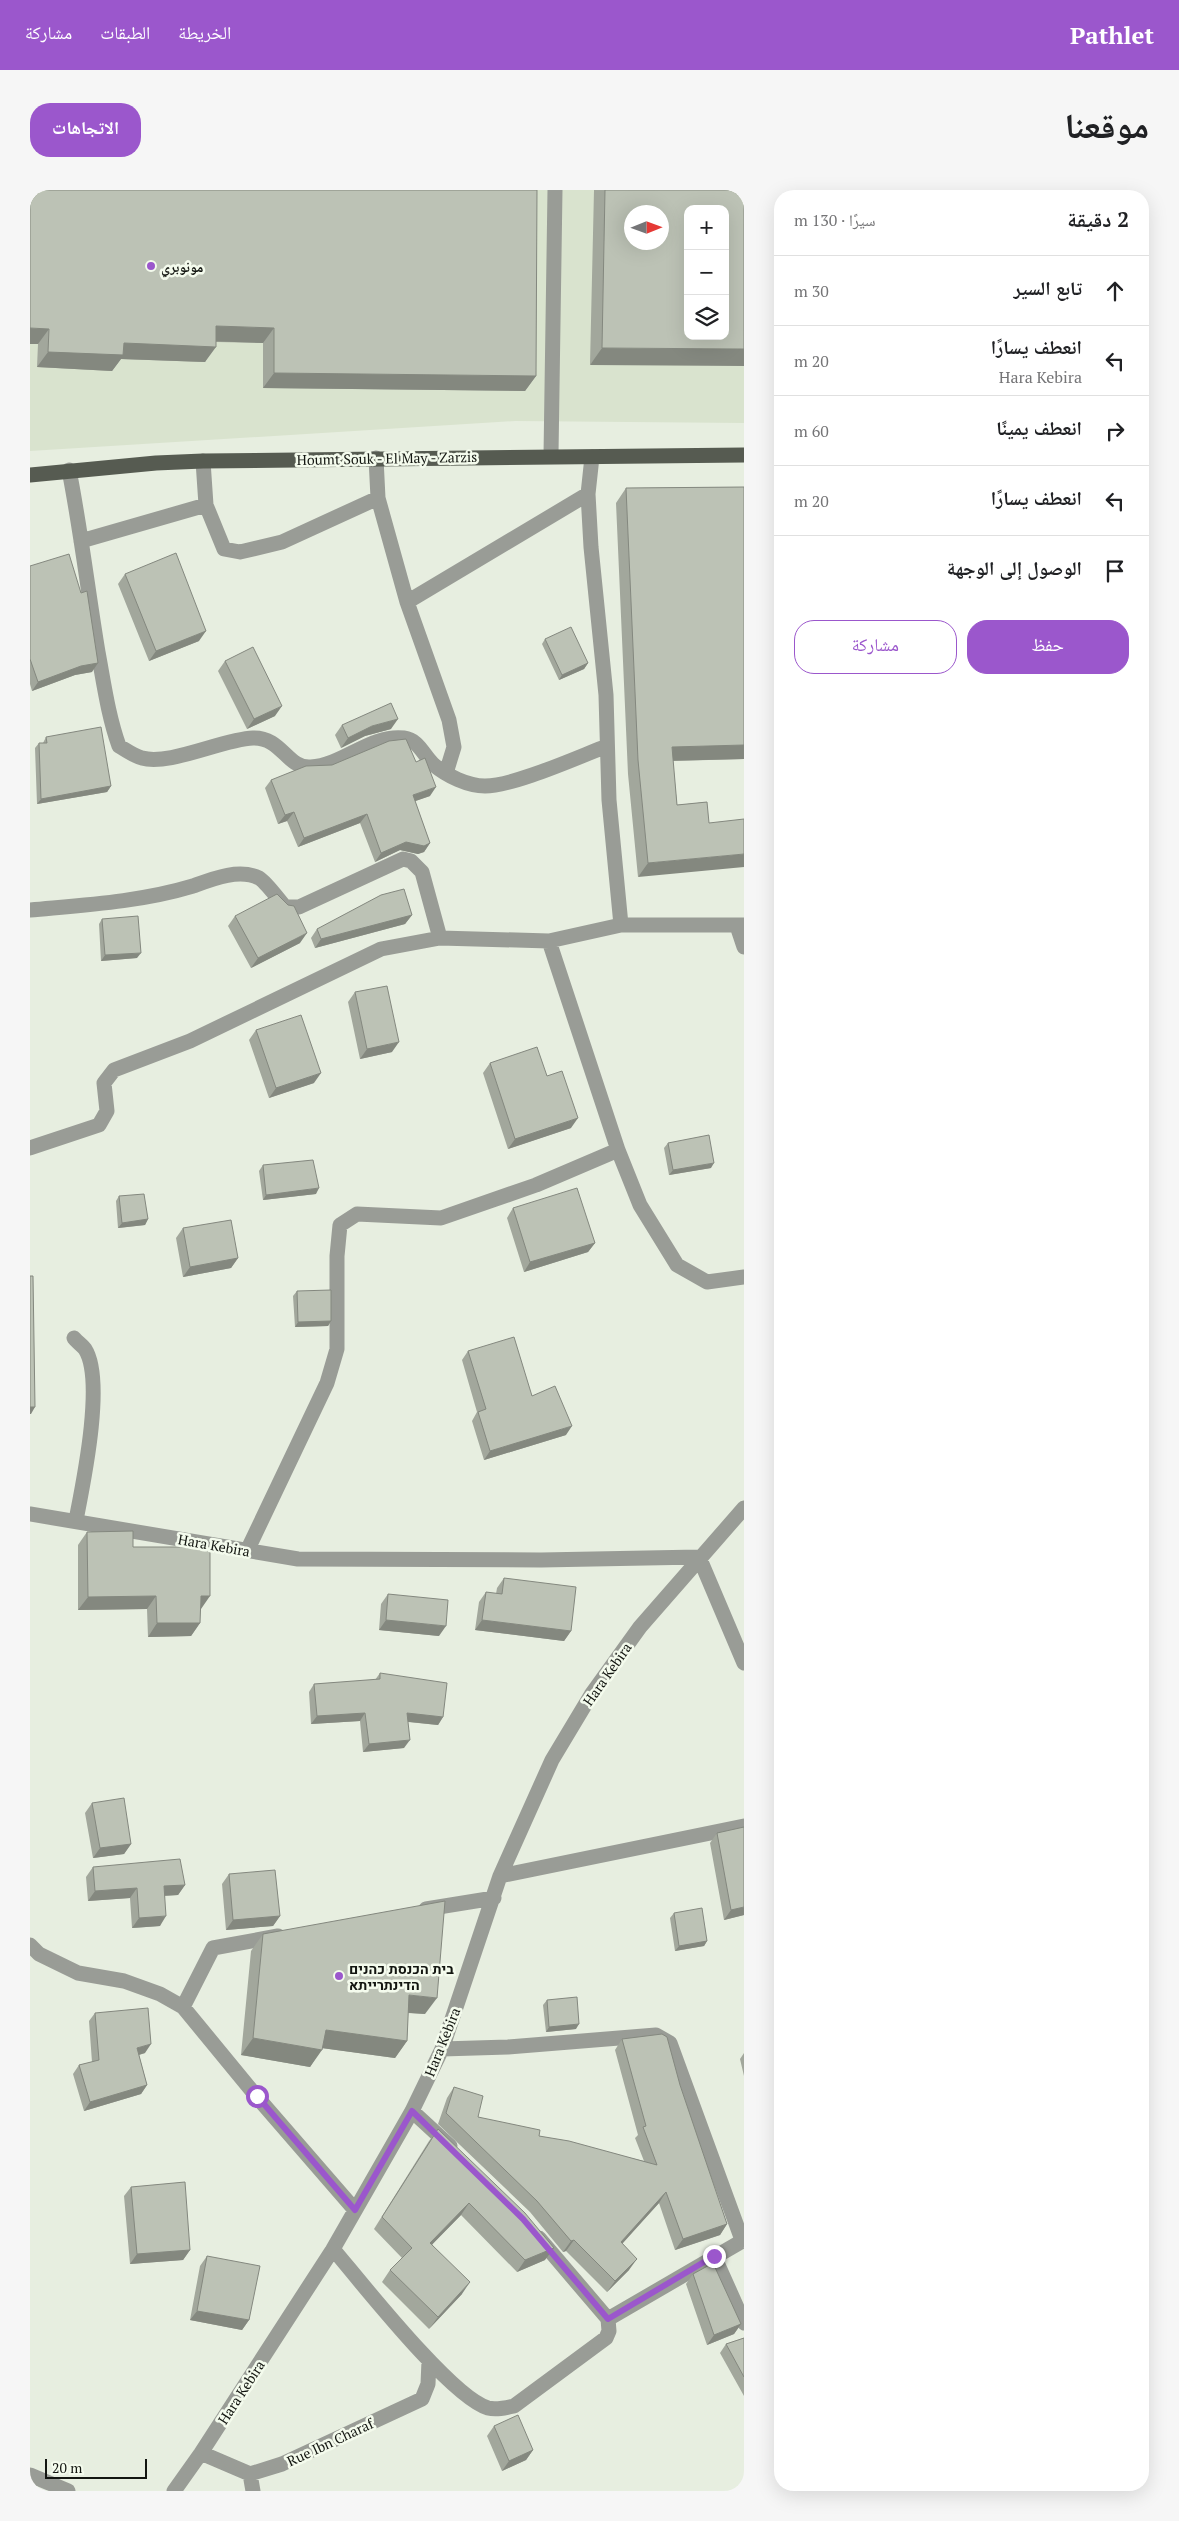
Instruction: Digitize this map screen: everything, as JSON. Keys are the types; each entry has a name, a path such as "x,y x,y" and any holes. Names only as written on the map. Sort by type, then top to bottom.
{"main road":[{"name":"Houmt Souk - El May - Zarzis","path":"30,476 69,470 203,460 551,455 744,455"}],"street":[{"path":"551,455 555,190"},
{"path":"592,456 588,494 606,695 609,800 621,925"},
{"path":"376,458 378,498 407,602 449,720 454,747 446,773"},
{"path":"203,460 206,505 224,549 240,552 282,542 378,498"},
{"path":"69,470 109,718 119,746 143,759 166,758 255,738 276,744 296,765 309,768 323,766 389,738 404,738 415,741 432,764 446,773 464,782 485,786 510,781 607,746"},
{"path":"407,602 588,494"},
{"path":"81,541 206,505"},
{"path":"30,910 127,900 180,890 220,877 243,874 260,879 285,907 298,907 403,858 411,861 422,872 440,938"},
{"path":"30,1148 100,1125 107,1111 104,1083 114,1070 190,1040 380,948 440,938 549,941 621,925 741,926 744,947"},
{"path":"549,941 618,1150 640,1205 677,1265 707,1282 744,1277"},
{"path":"247,1551 327,1383 337,1349 337,1256 340,1225 357,1214 441,1218 536,1185 618,1150"},
{"path":"74,1338 85,1350 91,1372 91,1439 76,1520"},
{"name":"Hara Kebira","path":"174,2491 201,2453 333,2249 412,2111 442,2049 500,1876 552,1760 591,1695 640,1627 699,1557 744,1508"},
{"name":"Hara Kebira","path":"30,1514 76,1520 298,1559 541,1560 699,1557"},
{"path":"699,1557 744,1664"},
{"path":"500,1876 744,1826"},
{"path":"416,1911 494,1898"},
{"path":"183,2007 213,1948 297,1932"},
{"path":"30,1944 39,1954 78,1973 124,1981 160,1994 183,2007 355,2210"},
{"path":"442,2049 508,2047 656,2034 670,2043 743,2240 608,2319"},
{"path":"412,2111 462,2157"},
{"path":"333,2249 429,2361 473,2400 487,2408 502,2409 514,2406 606,2338 609,2331 608,2319 529,2226"},
{"path":"714,2256 744,2323"},
{"name":"Rue Ibn Charaf","path":"250,2474 282,2464 422,2399 428,2384 429,2361"},
{"path":"201,2453 250,2474 253,2491"},
{"path":"30,2476 68,2491"}],"shaded area":[{"path":"30,190 744,190 744,423 515,421 30,451"}],"building":[{"path":"30,190 537,190 536,376 274,373 274,328 216,326 216,347 124,343 123,355 48,352 49,329 30,328"},
{"path":"605,190 744,190 744,349 602,348"},
{"path":"744,487 744,745 672,747 677,805 707,802 709,823 744,819 744,854 648,863 638,760 626,488"},
{"path":"176,553 206,631 156,651 125,574"},
{"path":"69,554 81,593 87,591 98,663 81,666 38,682 30,659 30,566"},
{"path":"571,627 588,663 562,675 545,639"},
{"path":"253,647 282,706 254,719 225,661"},
{"path":"391,703 398,719 372,726 348,738 342,725"},
{"path":"101,727 111,786 41,799 39,743 47,743 46,737"},
{"path":"406,739 416,762 425,758 436,787 413,795 430,843 424,846 406,842 381,853 367,814 304,838 294,812 285,815 271,780 306,766 332,765 389,741"},
{"path":"404,889 412,915 321,939 317,929 381,895"},
{"path":"277,894 288,905 294,906 307,933 258,958 235,916"},
{"path":"138,916 141,953 105,955 102,919"},
{"path":"387,986 399,1042 367,1049 355,992"},
{"path":"301,1015 321,1073 276,1088 256,1030"},
{"path":"537,1047 547,1076 562,1071 578,1118 515,1139 490,1063"},
{"path":"709,1135 714,1163 673,1170 668,1143"},
{"path":"313,1160 319,1188 266,1195 263,1165"},
{"path":"577,1188 595,1243 530,1262 513,1208"},
{"path":"144,1194 148,1219 122,1223 119,1196"},
{"path":"231,1220 238,1258 190,1267 183,1228"},
{"path":"30,1276 33,1276 35,1407 30,1407"},
{"path":"331,1290 331,1321 298,1322 297,1291"},
{"path":"514,1337 532,1396 555,1386 572,1426 490,1451 478,1412 486,1409 468,1351"},
{"path":"133,1531 133,1547 210,1547 210,1596 201,1596 200,1623 157,1623 156,1596 88,1597 87,1532"},
{"path":"504,1578 576,1587 571,1631 482,1620 486,1592 502,1594"},
{"path":"388,1594 448,1600 446,1626 386,1620"},
{"path":"380,1673 447,1683 443,1717 407,1713 410,1740 369,1744 365,1713 317,1716 314,1684 380,1679"},
{"path":"124,1798 131,1844 100,1848 92,1803"},
{"path":"744,1827 744,1907 731,1910 717,1833"},
{"path":"180,1859 185,1885 164,1886 166,1916 139,1918 137,1888 95,1891 93,1867"},
{"path":"275,1870 280,1916 233,1920 229,1874"},
{"name":"בית הכנסת כהנים הדינתרייתא","path":"445,1901 437,1998 409,1995 407,2041 326,2030 322,2050 253,2038 263,1934"},
{"path":"702,1908 707,1941 679,1946 674,1913"},
{"path":"577,1997 579,2024 549,2027 547,2000"},
{"path":"148,2008 151,2044 137,2048 147,2085 90,2102 79,2065 99,2060 95,2013"},
{"path":"662,2034 667,2037 680,2085 727,2224 683,2239 666,2192 621,2242 637,2259 615,2281 574,2240 571,2241 537,2201 446,2113 454,2087 483,2096 478,2117 540,2130 539,2136 569,2141 657,2165 643,2127 646,2126 622,2039"},
{"path":"438,2129 525,2213 554,2248 525,2260 469,2203 430,2243 470,2282 438,2317 390,2270 412,2248 382,2217"},
{"path":"185,2182 190,2250 137,2254 131,2187"},
{"path":"207,2256 260,2266 249,2320 197,2311"},
{"path":"713,2263 741,2324 714,2335 693,2274"},
{"path":"744,2338 744,2377 726,2344"},
{"path":"518,2415 533,2450 509,2461 494,2426"}],"place":[{"name":"مونوبري","path":"151,266"},
{"name":"בית הכנסת כהנים הדינתרייתא","path":"339,1976"}],"route":[{"path":"257,2096 355,2210 412,2111 462,2157 523,2219 608,2319 714,2256"}]}
